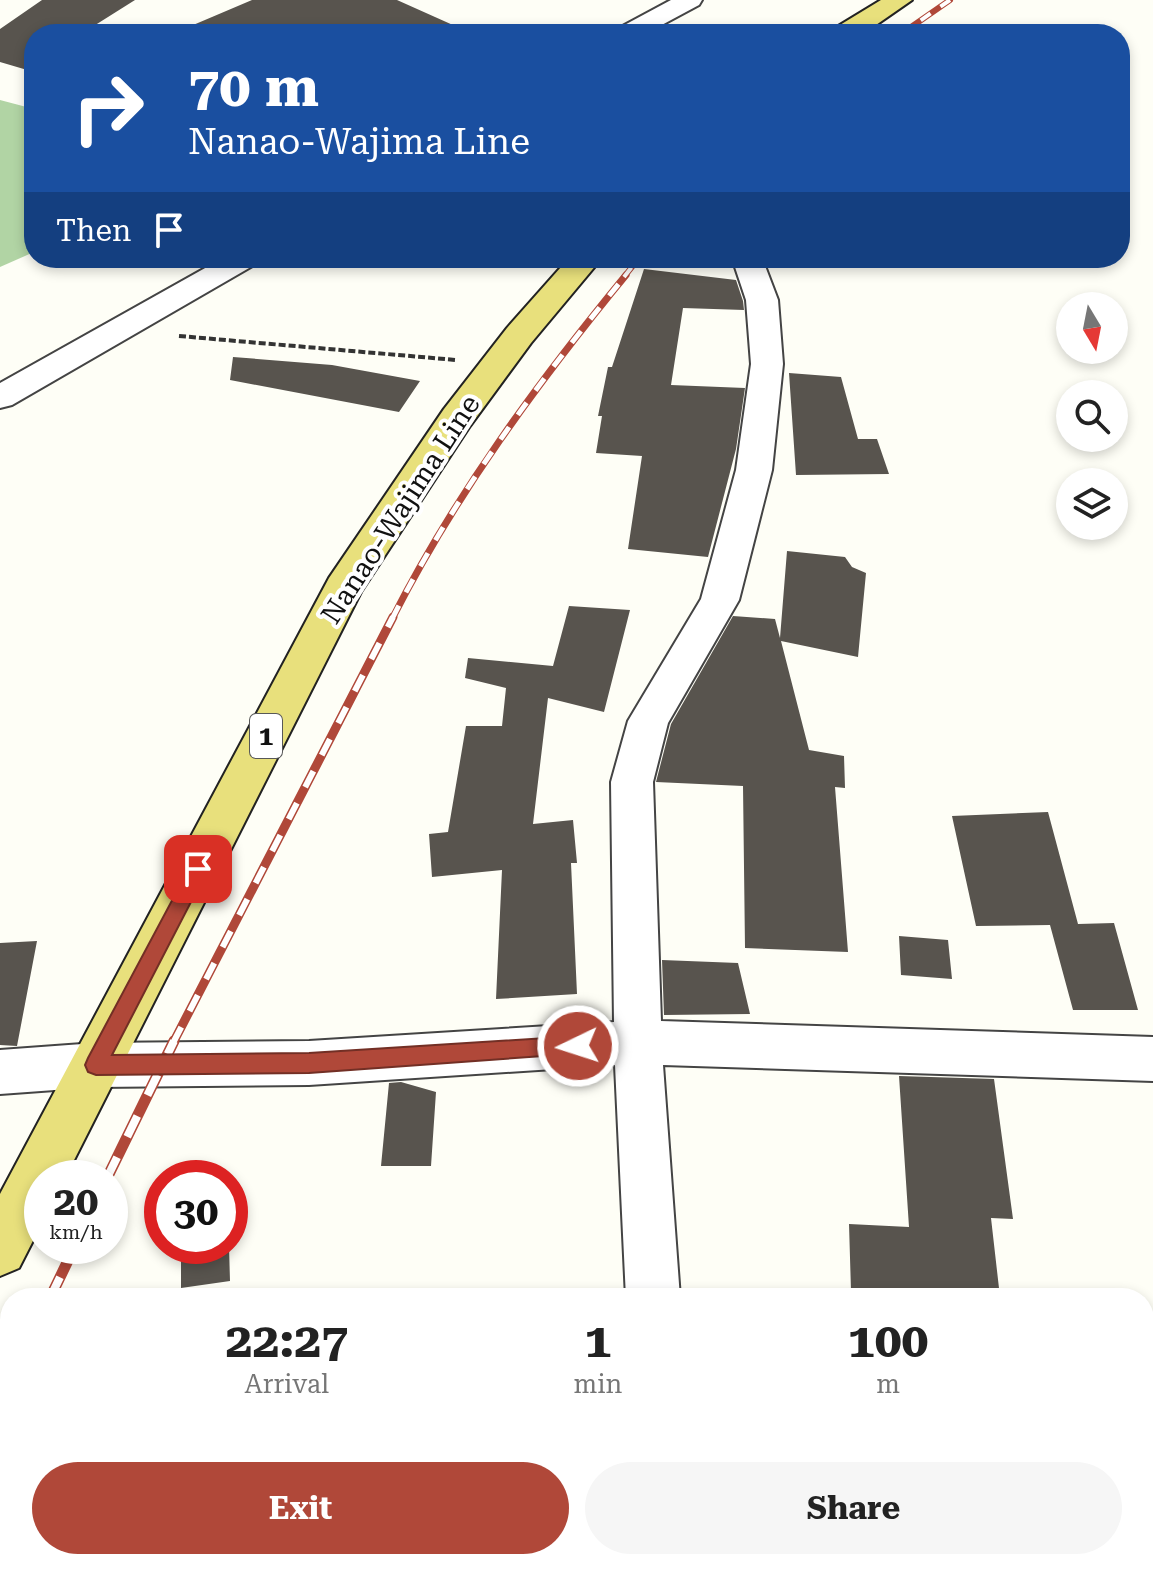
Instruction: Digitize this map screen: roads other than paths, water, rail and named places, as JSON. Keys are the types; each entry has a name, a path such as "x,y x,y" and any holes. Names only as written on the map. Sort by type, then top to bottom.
{"main road":[{"path":"860,24 899,0"},
{"name":"Nanao-Wajima Line","path":"0,1249 343,588 387,517 496,363 577,268"}],"street":[{"path":"645,24 690,0"},
{"path":"0,397 228,268"},
{"path":"652,1288 638,1042 632,782 648,721 720,600 754,470 767,364 762,300 751,268"},
{"path":"0,1072 96,1065 309,1063 638,1042 1153,1059"}],"railway":[{"path":"915,24 950,0"},
{"path":"624,277 631,268"},
{"path":"392,619 443,528 500,441 561,356 626,275"},
{"path":"173,1042 393,617"},
{"path":"116,1160 173,1042"},
{"path":"55,1288 66,1264"}]}
